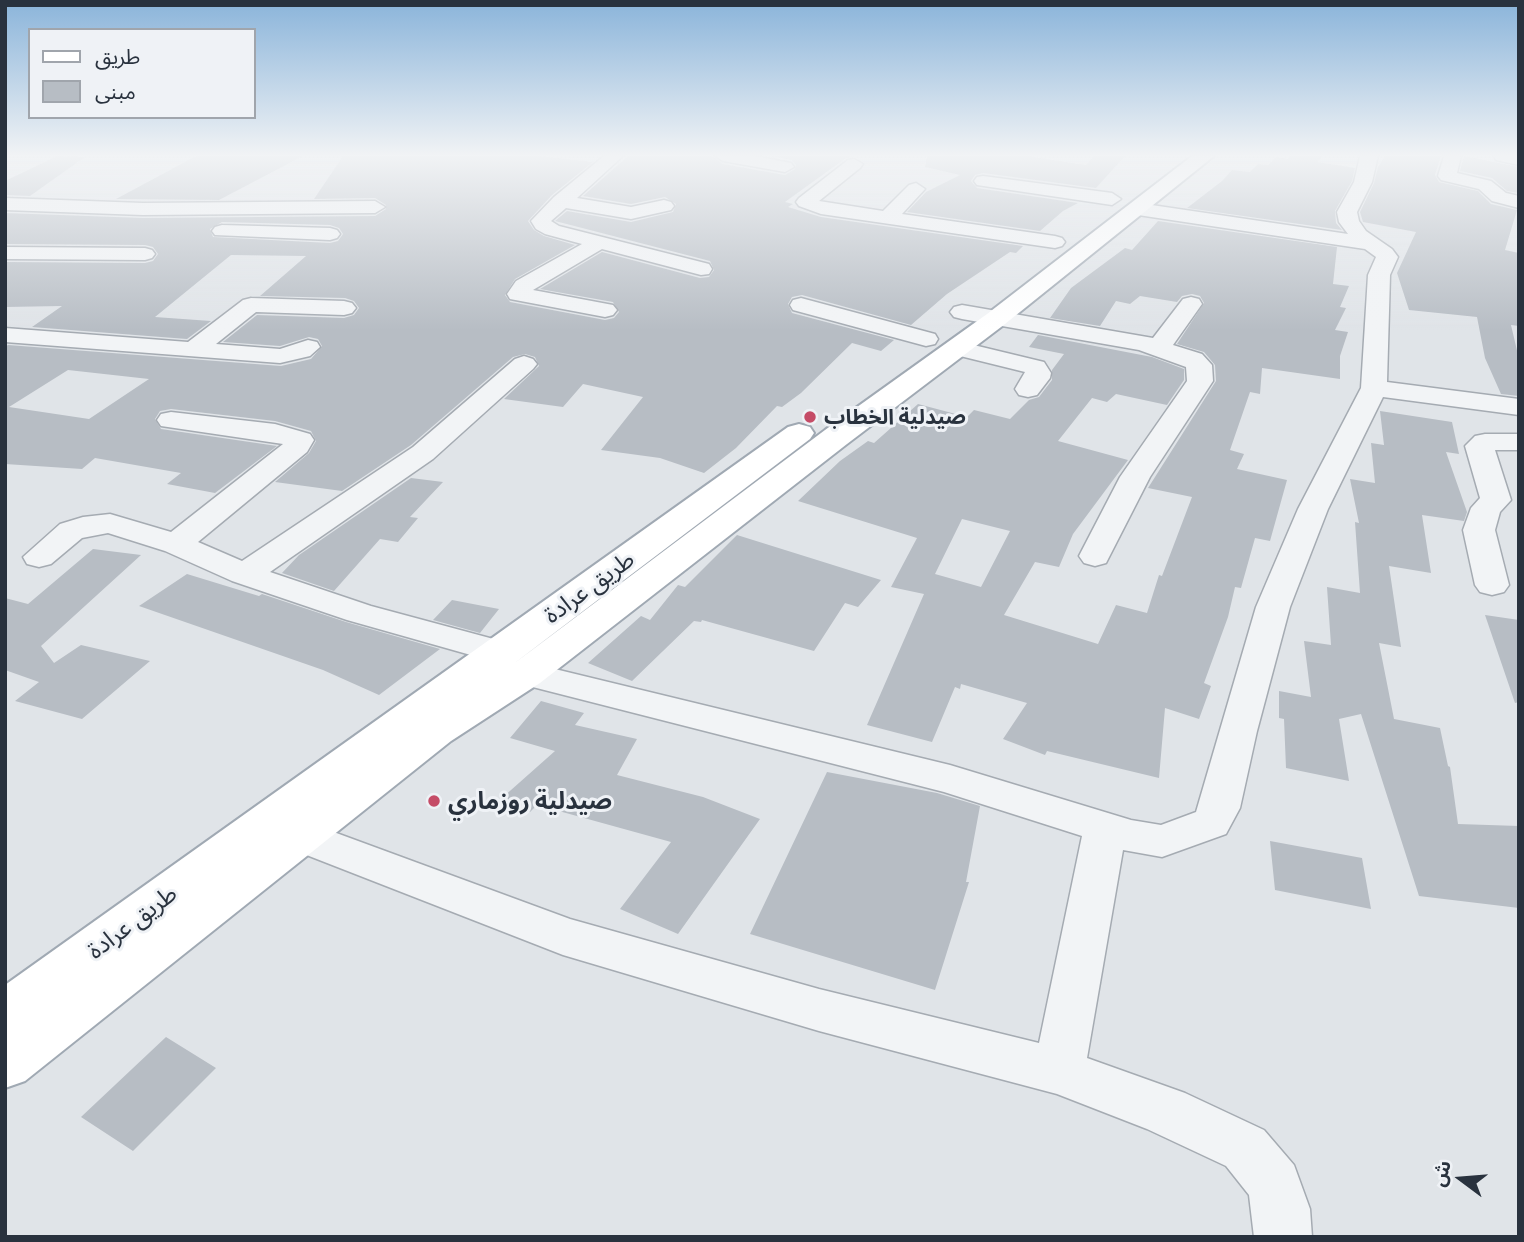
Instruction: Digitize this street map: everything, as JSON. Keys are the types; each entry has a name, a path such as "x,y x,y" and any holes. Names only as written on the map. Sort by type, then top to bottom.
{"main road":[{"name":"طريق عرادة","path":"5,1016 513,663 975,319 1055,242 1107,214"},
{"path":"975,319 1112,214"},
{"name":"طريق عرادة","path":"5,1063 436,731 513,663"}],"street":[{"path":"548,214 541,221 543,225 701,269"},
{"path":"865,214 1055,242"},
{"path":"888,217 891,214"},
{"path":"1187,214 1369,243"},
{"path":"39,557 71,531 96,523 110,523 176,544 244,574 513,663 938,776 1105,828 1162,841 1211,823 1219,807 1237,731 1273,607 1313,509 1369,398 1379,275 1387,257 1349,222 1347,214"},
{"path":"208,231 330,234"},
{"path":"600,242 524,286 518,294 605,310"},
{"path":"5,253 145,254"},
{"path":"1159,347 1191,304"},
{"path":"193,350 251,305 344,308"},
{"path":"801,305 975,319 1159,347 1194,359 1200,370 1200,381 1135,477 1095,556"},
{"path":"975,319 1035,367 1037,378 1028,389"},
{"path":"5,335 280,356 301,352 308,347"},
{"path":"244,574 423,453 524,364"},
{"path":"1369,398 1515,407 1511,440"},
{"path":"1369,398 1450,419 1511,440"},
{"path":"172,420 275,432 300,440 297,446 176,544"},
{"path":"1492,585 1479,530 1486,508 1507,501 1479,446 1480,443 1511,440"},
{"path":"1059,1071 1105,828"},
{"path":"301,836 564,936 819,1010 1059,1071 1166,1111 1245,1148 1274,1184 1281,1209 1283,1237"}],"building":[{"path":"5,214 143,218 534,214 528,221 534,230 544,236 575,245 515,279 505,295 510,302 605,320 614,318 619,312 613,302 540,289 602,252 700,278 709,277 714,270 710,261 555,221 563,214 584,214 631,222 665,214 811,214 1023,246 1016,253 1010,252 947,294 911,325 802,295 792,297 788,304 792,313 894,340 881,351 852,343 801,393 782,407 777,406 736,448 704,473 660,458 601,450 643,397 583,384 563,407 504,399 539,366 535,357 525,354 513,357 411,445 342,491 275,482 309,453 316,441 311,431 275,421 171,409 160,411 155,419 161,429 277,446 215,493 167,484 181,473 95,458 82,469 5,464 5,347 8,345 281,366 311,359 322,346 318,339 309,337 280,346 223,342 257,315 344,318 354,315 359,308 354,301 345,298 260,296 306,256 231,255 155,317 211,321 187,339 32,327 62,306 5,307 5,262 145,263 153,261 158,254 153,247 145,245 5,244","holes":["222,222 330,225 339,228 343,234 338,241 330,243 213,237 210,229","68,370 149,379 89,419 9,407"]},
{"path":"921,214 1060,214 1040,231"},
{"path":"1229,214 1335,214 1336,223 1342,230"},
{"path":"1361,214 1516,214 1505,250 1519,253 1519,326 1511,325 1519,359 1519,396 1501,394 1485,358 1477,317 1409,310 1397,273 1416,232 1363,222"},
{"path":"1158,221 1337,247 1333,284 1349,286 1340,307 1346,308 1335,330 1348,332 1340,356 1340,379 1262,368 1260,394 1250,392 1230,450 1244,454 1237,469 1287,480 1270,541 1255,538 1241,588 1235,587 1228,617 1204,683 1211,686 1199,719 1165,708 1159,778 1047,751 1045,755 1003,739 1027,703 961,684 960,689 955,687 932,742 867,725 924,594 891,587 917,538 798,501 840,461 868,441 874,443 918,404 967,417 974,410 1010,419 1029,400 1039,397 1052,380 1052,370 1064,354 1029,347 1038,335 1152,357 1184,369 1184,380 1167,405 1116,394 1107,402 1092,398 1058,441 1128,460 1073,534 1059,567 1035,562 1004,615 1098,644 1116,605 1147,613 1159,575 1162,576 1192,497 1148,488 1216,381 1215,365 1204,352 1177,344 1204,303 1200,296 1192,294 1182,296 1177,302 1140,296 1130,304 1116,301 1100,326 1050,318 1071,288 1125,248 1132,250","holes":["962,519 1010,531 981,587 935,574"]},
{"path":"1380,411 1452,422 1459,454 1446,452 1467,512 1464,521 1422,515 1431,573 1389,566 1401,647 1379,643 1394,719 1440,728 1450,767 1458,824 1519,826 1519,908 1419,896 1361,714 1339,719 1349,781 1286,768 1284,719 1279,718 1279,691 1311,697 1304,641 1331,645 1327,587 1360,593 1355,522 1359,523 1350,479 1375,483 1371,443 1384,445"},
{"path":"411,478 443,482 410,517 418,518 398,542 380,539 334,591 282,573 299,555"},
{"path":"737,535 881,580 858,607 845,603 814,651 702,620 694,621 632,681 588,663 641,616 650,620 678,585 685,587"},
{"path":"93,549 141,555 41,646 54,663 81,645 150,661 82,719 15,701 39,682 5,670 5,598 28,604"},
{"path":"187,574 259,596 262,594 440,649 379,695 323,670 139,606"},
{"path":"452,600 499,609 480,633 433,620"},
{"path":"1485,615 1519,620 1519,702 1515,703"},
{"path":"541,701 584,713 575,725 637,739 617,775 703,797 760,819 678,934 620,909 671,842 537,805 530,812 502,798 555,751 510,738"},
{"path":"827,772 937,793 980,806 966,882 969,882 935,990 750,934"},
{"path":"1270,841 1362,858 1371,909 1275,890"},
{"path":"166,1037 216,1068 133,1151 81,1117"}],"place":[{"name":"صيدلية الخطاب","path":"810,417"},
{"name":"صيدلية روزماري","path":"434,801"}]}
